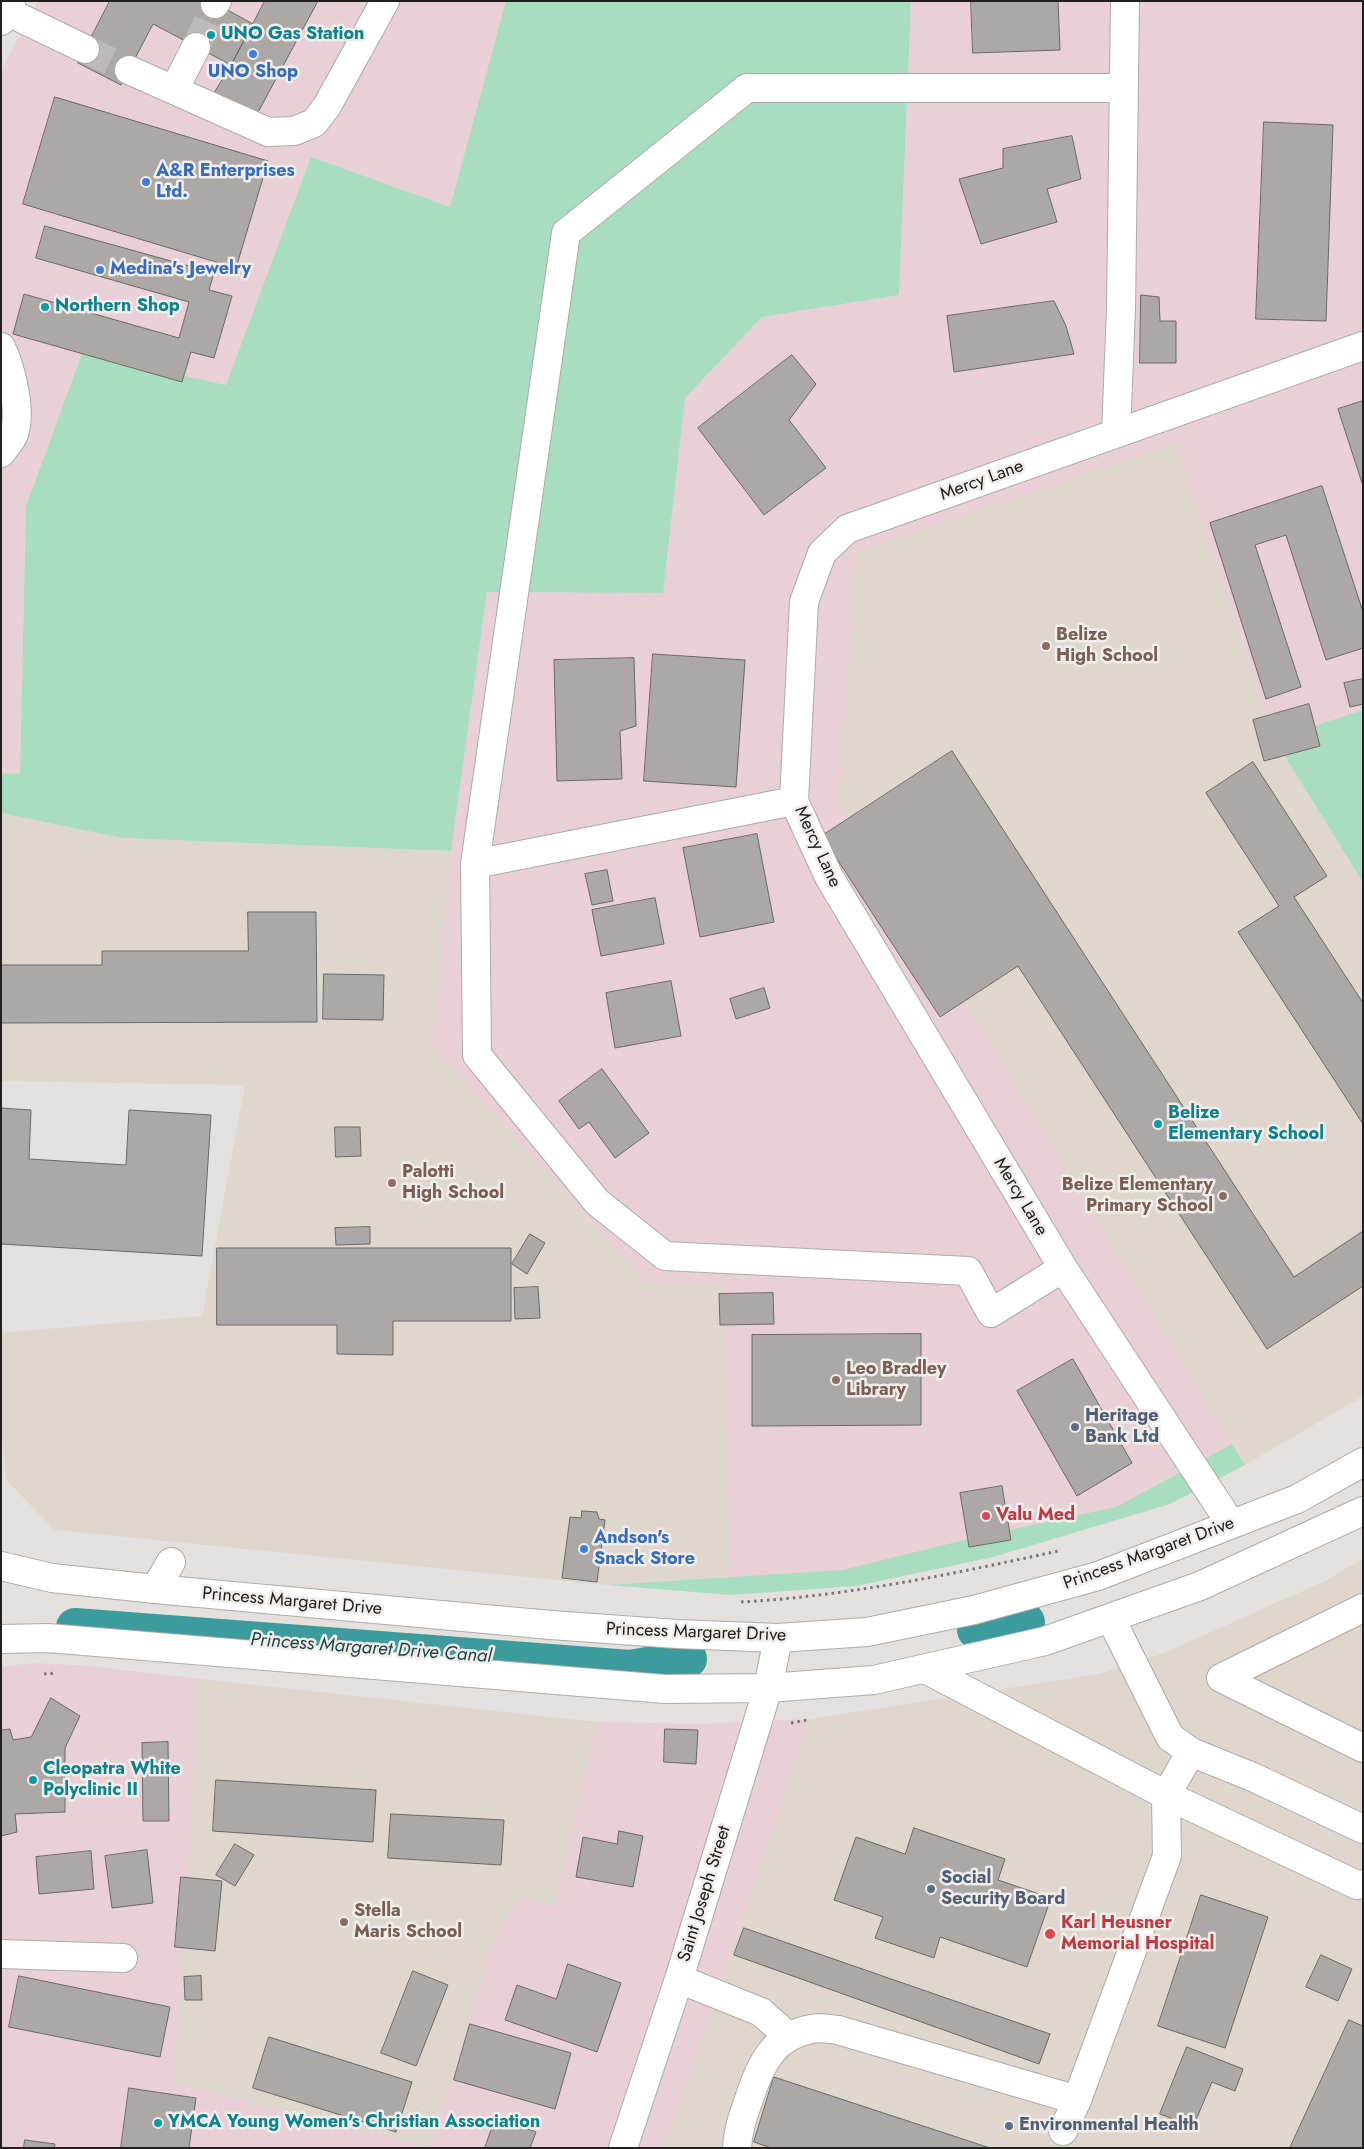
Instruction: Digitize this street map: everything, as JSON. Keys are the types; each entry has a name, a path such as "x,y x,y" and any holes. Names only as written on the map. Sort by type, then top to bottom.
{"main road":[{"path":"129,70 268,132 294,131 314,123 327,106 384,1"},
{"path":"1116,433 1121,309 1125,1"},
{"path":"6,11 85,49"},
{"path":"174,90 196,47"},
{"path":"1063,1268 991,1313 968,1271 665,1256 597,1202 477,1055 475,864 566,233 747,88 1124,88"},
{"name":"Mercy Lane","path":"1231,1524 1063,1268 829,877 794,801 804,602 822,553 847,529 1363,346"},
{"path":"1,347 11,369 16,406 14,434 1,453"},
{"path":"475,864 794,801"},
{"name":"Princess Margaret Drive","path":"1,1566 52,1578 551,1625 677,1634 778,1638 867,1632 974,1610 1098,1576 1296,1499 1363,1462"},
{"path":"1,1639 48,1638 665,1689 768,1688 874,1680 927,1670 1045,1641 1111,1619 1200,1586 1363,1511"},
{"path":"155,1589 171,1562"},
{"path":"1363,1608 1221,1678 1363,1748"},
{"path":"1111,1619 1170,1737 1191,1752 1255,1778 1363,1829"},
{"name":"Saint Joseph Street","path":"623,2148 679,1979 768,1688 778,1638"},
{"path":"927,1670 1166,1795 1357,1885 1363,1884"},
{"path":"1063,2131 1077,2100 1167,1856 1166,1795 1191,1752"},
{"path":"1,1954 123,1958"},
{"path":"679,1979 762,2012 788,2036"},
{"path":"737,2148 738,2133 758,2072 769,2053 788,2036 812,2028 838,2030 1077,2100"}],"path":[{"path":"739,1602 777,1600 921,1581 1065,1549"}],"shaded area":[{"path":"38,1 506,1 450,207 311,158 226,385 82,355 26,506 20,774 1,773 1,71"},
{"path":"911,1 1363,1 1363,710 1274,739 962,995 1232,1444 1116,1507 972,1538 842,1570 730,1578 723,1283 645,1281 432,1045 451,851 487,592 663,593 685,398 762,317 899,295"},
{"path":"1176,443 1274,739 1363,882 1363,1396 1245,1465 962,995 839,803 856,552"},
{"name":"Palotti High School","path":"1,813 122,838 451,851 432,1045 645,1281 723,1283 730,1578 608,1585 55,1530 6,1480 1,1426 1,1333 202,1316 245,1085 1,1081"},
{"name":"Karl Heusner Memorial Hospital","path":"1363,1559 1363,2148 665,2148 810,1719 1099,1674 1164,1653 1323,1582"},
{"path":"34,1663 90,1666 200,1679 174,2083 429,2148 1,2148 1,1667"},
{"name":"Stella Maris School","path":"200,1679 597,1722 554,1906 521,1896 494,1938 431,2148 174,2083"},
{"path":"810,1719 665,2148 431,2148 494,1938 521,1895 554,1906 597,1722 700,1724"}],"green space":[{"path":"506,1 911,1 899,295 762,317 685,398 663,593 487,592 451,851 122,838 1,813 1,773 20,774 26,506 82,354 226,385 311,157 450,207"},
{"path":"1363,710 1363,882 1274,739"},
{"path":"1232,1444 1245,1465 1170,1504 993,1557 856,1586 731,1595 608,1585 842,1570 972,1538 1116,1507"}],"building":[{"name":"UNO Gas Station","path":"110,1 211,1 253,24 231,65 153,24 121,85 78,63"},
{"path":"265,1 318,1 256,116 214,93"},
{"path":"971,1 1058,1 1060,50 973,53"},
{"name":"A&R Enterprises Ltd.","path":"55,97 268,161 236,268 23,204"},
{"path":"1264,122 1333,125 1326,321 1256,319"},
{"path":"1072,136 1081,179 1047,189 1057,222 981,244 959,179 1003,168 1003,149"},
{"name":"Northern Shop","path":"45,226 214,273 209,290 232,296 214,358 191,352 182,382 13,334 24,294 179,338 189,302 36,258"},
{"path":"1141,295 1159,297 1160,321 1176,321 1176,363 1140,363"},
{"path":"1054,301 1066,326 1074,354 954,372 947,316"},
{"path":"792,355 816,384 789,420 826,468 764,515 698,428"},
{"path":"1363,401 1363,486 1338,409"},
{"path":"1322,486 1363,612 1363,648 1326,660 1286,535 1255,545 1301,687 1266,699 1210,523"},
{"path":"653,654 745,660 736,787 644,781"},
{"path":"634,658 636,726 620,731 622,779 557,781 554,660"},
{"path":"1363,679 1363,704 1350,707 1344,683"},
{"path":"1309,704 1320,746 1264,761 1253,720"},
{"name":"Belize Elementary School","path":"952,751 1294,1277 1363,1231 1363,1286 1267,1349 1018,966 940,1017 822,836"},
{"name":"Belize Elementary School","path":"1253,762 1327,876 1294,897 1363,1003 1363,1124 1238,932 1279,906 1206,793"},
{"path":"757,834 774,922 700,937 683,848"},
{"path":"607,870 613,901 592,905 585,874"},
{"path":"655,898 664,944 601,956 592,910"},
{"path":"248,912 316,912 317,1022 1,1023 1,965 102,965 102,951 248,951"},
{"path":"324,974 384,975 383,1020 323,1019"},
{"path":"671,981 681,1036 615,1048 606,993"},
{"path":"764,988 770,1008 736,1019 730,999"},
{"path":"602,1069 649,1133 615,1158 589,1122 579,1129 559,1101"},
{"path":"1,1108 31,1110 29,1159 126,1165 129,1110 211,1115 202,1256 1,1244"},
{"path":"335,1127 360,1127 361,1156 336,1157"},
{"path":"370,1227 370,1244 336,1245 335,1228"},
{"path":"530,1234 545,1243 527,1274 512,1264"},
{"path":"217,1248 511,1248 511,1321 393,1321 393,1355 337,1354 337,1325 217,1325"},
{"path":"538,1287 540,1318 515,1319 514,1288"},
{"path":"773,1293 774,1324 720,1325 719,1294"},
{"name":"Leo Bradley Library","path":"921,1334 921,1425 752,1426 752,1335"},
{"name":"Heritage Bank Ltd","path":"1073,1359 1132,1463 1077,1496 1017,1391"},
{"name":"Valu Med","path":"1002,1486 1011,1540 969,1547 960,1493"},
{"name":"Andson's Snack Store","path":"582,1511 597,1512 599,1519 605,1520 597,1582 562,1578 570,1517 581,1518"},
{"name":"Cleopatra White Polyclinic II","path":"51,1698 80,1716 65,1748 65,1812 15,1814 17,1832 1,1836 1,1730 10,1729 13,1740 31,1737"},
{"path":"665,1729 698,1730 696,1764 664,1762"},
{"path":"168,1742 169,1821 143,1821 142,1743"},
{"path":"216,1780 376,1790 373,1842 213,1831"},
{"path":"391,1814 504,1820 501,1865 388,1858"},
{"name":"Social Security Board","path":"914,1828 1005,1859 998,1880 1051,1898 1027,1967 940,1937 934,1958 875,1938 883,1917 834,1900 856,1837 905,1854"},
{"path":"619,1831 643,1836 633,1887 576,1877 583,1837 617,1844"},
{"path":"235,1844 254,1855 235,1886 216,1875"},
{"path":"147,1850 153,1903 112,1908 105,1856"},
{"path":"91,1851 94,1889 39,1894 36,1857"},
{"path":"181,1877 222,1881 215,1951 175,1947"},
{"path":"1201,1895 1268,1917 1225,2048 1158,2026"},
{"path":"744,1928 1050,2034 1039,2064 734,1955"},
{"path":"1321,1955 1352,1969 1338,2001 1306,1987"},
{"path":"568,1964 621,1983 597,2052 505,2020 517,1985 556,1999"},
{"path":"413,1971 448,1985 416,2066 381,2053"},
{"path":"19,1976 170,2007 160,2057 9,2027"},
{"path":"201,1976 202,2000 185,2000 184,1977"},
{"path":"1349,2020 1363,2026 1363,2148 1290,2148"},
{"path":"470,2024 571,2053 555,2109 454,2080"},
{"path":"269,2037 412,2082 396,2132 253,2088"},
{"path":"1187,2047 1243,2069 1235,2091 1212,2082 1193,2127 1160,2114"},
{"path":"774,2077 990,2148 771,2148 754,2142"},
{"name":"YMCA Young Women's Christian Association","path":"129,2088 196,2098 189,2148 121,2148"},
{"path":"496,2117 536,2132 530,2148 485,2148"},
{"path":"25,2140 55,2144 54,2148 24,2148"}],"waterway":[{"path":"976,1630 1026,1622"},
{"name":"Princess Margaret Drive Canal","path":"75,1627 630,1669 688,1659"}],"tunnel":[{"path":"196,47 215,4"},
{"path":"85,49 129,70"}],"place":[{"name":"UNO Gas Station","path":"211,35"},
{"name":"UNO Shop","path":"253,54"},
{"name":"A&R Enterprises Ltd.","path":"146,182"},
{"name":"Medina's Jewelry","path":"100,270"},
{"name":"Northern Shop","path":"45,307"},
{"name":"Belize High School","path":"1046,646"},
{"name":"Belize Elementary School","path":"1158,1124"},
{"name":"Palotti High School","path":"392,1183"},
{"name":"Belize Elementary Primary School","path":"1223,1196"},
{"name":"Leo Bradley Library","path":"836,1380"},
{"name":"Heritage Bank Ltd","path":"1075,1427"},
{"name":"Valu Med","path":"986,1516"},
{"name":"Andson's Snack Store","path":"584,1549"},
{"name":"Cleopatra White Polyclinic II","path":"33,1780"},
{"name":"Social Security Board","path":"931,1889"},
{"name":"Stella Maris School","path":"344,1922"},
{"name":"Karl Heusner Memorial Hospital","path":"1050,1934"},
{"name":"YMCA Young Women's Christian Association","path":"158,2123"},
{"name":"Environmental Health","path":"1009,2126"}]}
